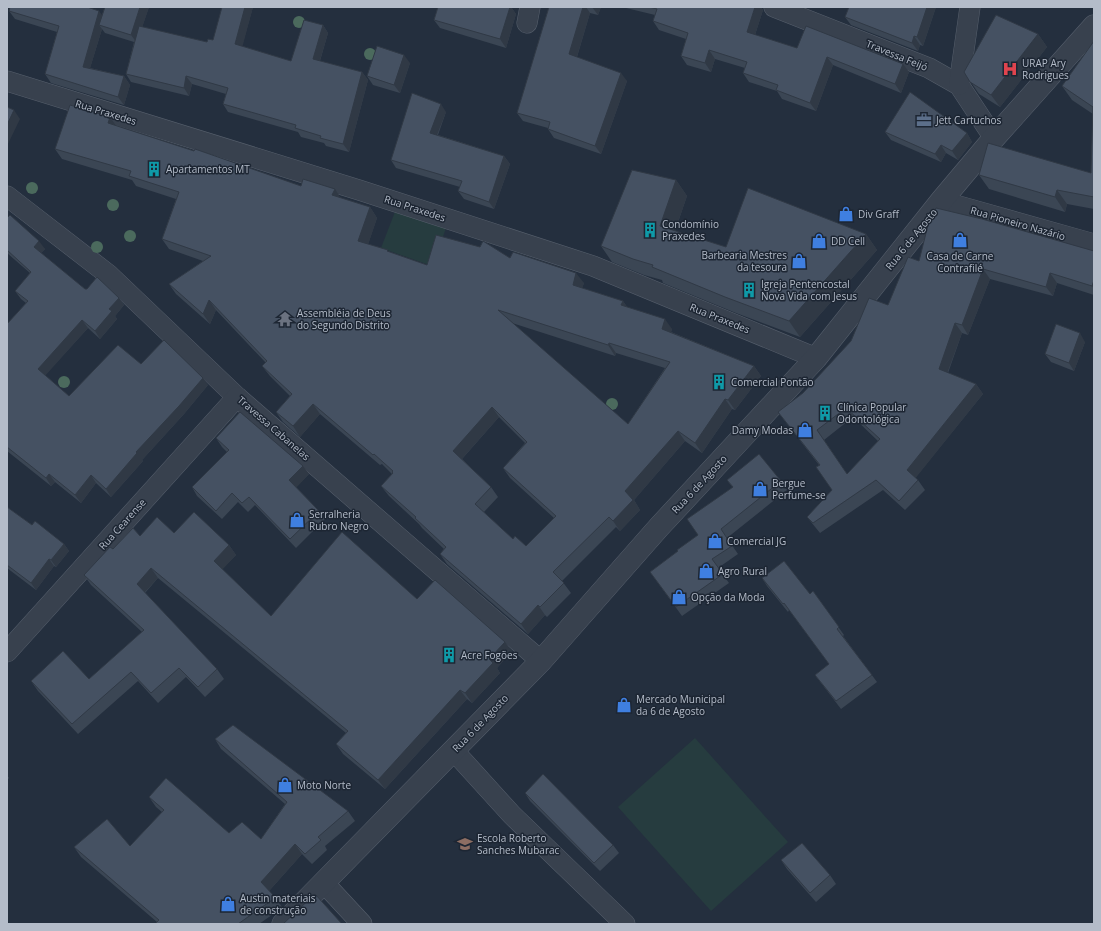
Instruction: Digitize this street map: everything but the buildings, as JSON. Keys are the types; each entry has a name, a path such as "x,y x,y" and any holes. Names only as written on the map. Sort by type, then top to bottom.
{"street":[{"name":"Travessa Feijó","path":"774,7 930,68 959,85 994,138"},
{"path":"959,85 970,7"},
{"name":"Rua 6 de Agosto","path":"283,924 541,660 659,527 816,358 941,201 994,138 1094,26"},
{"name":"Rua Praxedes","path":"7,81 359,190 593,266 816,358"},
{"name":"Travessa Cabanelas","path":"7,196 108,275 237,397 541,660"},
{"name":"Rua Pioneiro Nazário","path":"941,201 1094,244"},
{"name":"Rua Cearense","path":"7,652 237,397"},
{"path":"453,750 512,815 625,924"},
{"path":"324,883 362,924"}],"green space":[{"path":"398,204 448,223 432,266 381,248"},
{"path":"695,738 788,842 711,911 618,807"}],"place":[{"name":"URAP Ary Rodrigues","path":"1010,69"},
{"name":"Jett Cartuchos","path":"924,120"},
{"name":"Apartamentos MT","path":"154,169"},
{"name":"Div Graff","path":"846,214"},
{"name":"Condomínio Praxedes","path":"650,230"},
{"name":"Casa de Carne Contrafilé","path":"960,240"},
{"name":"DD Cell","path":"819,241"},
{"name":"Barbearia Mestres da tesoura","path":"799,261"},
{"name":"Igreja Pentencostal Nova Vida com Jesus","path":"749,290"},
{"name":"Assembléia de Deus do Segundo Distrito","path":"285,319"},
{"name":"Comercial Pontão","path":"719,382"},
{"name":"Clínica Popular Odontológica","path":"825,413"},
{"name":"Damy Modas","path":"805,430"},
{"name":"Bergue Perfume-se","path":"760,489"},
{"name":"Serralheria Rubro Negro","path":"297,520"},
{"name":"Comercial JG","path":"715,541"},
{"name":"Agro Rural","path":"706,571"},
{"name":"Opção da Moda","path":"679,597"},
{"name":"Acre Fogões","path":"449,655"},
{"name":"Mercado Municipal da 6 de Agosto","path":"624,705"},
{"name":"Moto Norte","path":"285,785"},
{"name":"Escola Roberto Sanches Mubarac","path":"465,844"},
{"name":"Austin materiais de construção","path":"228,904"}]}
